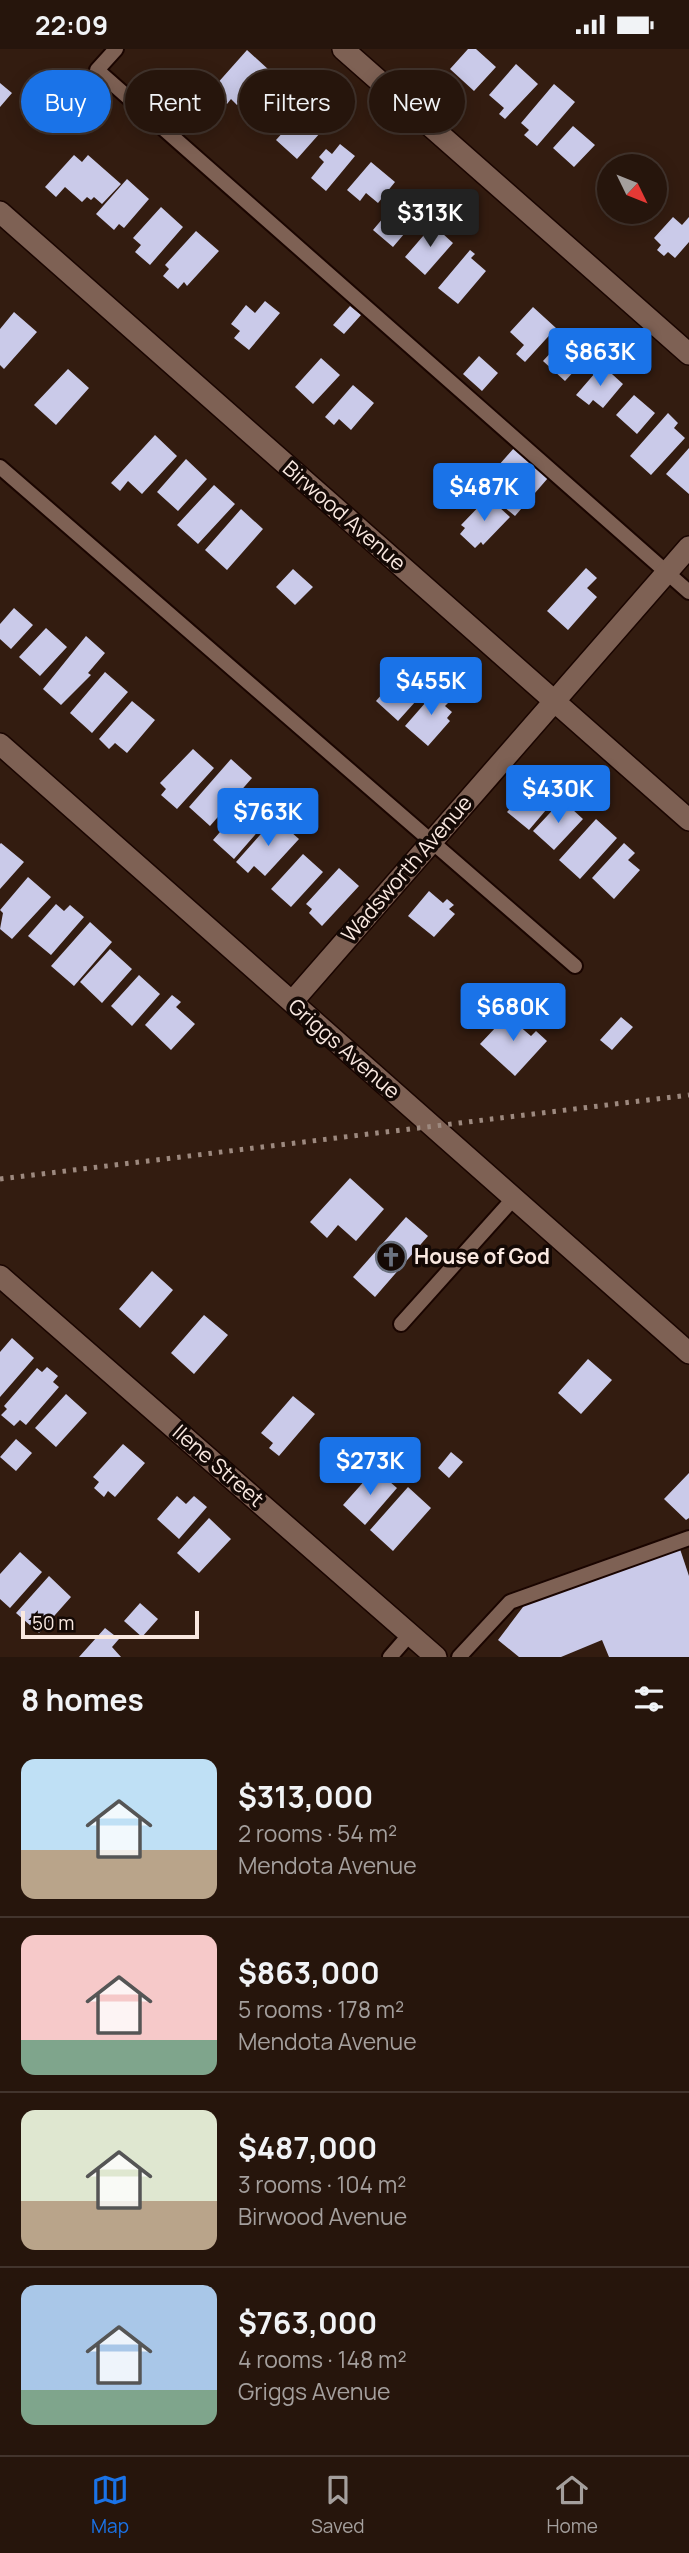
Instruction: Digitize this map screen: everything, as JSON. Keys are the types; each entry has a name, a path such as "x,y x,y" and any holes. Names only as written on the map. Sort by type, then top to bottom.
{"street":[{"path":"343,49 689,355"},
{"name":"Birwood Avenue","path":"0,212 689,820"},
{"name":"Wadsworth Avenue","path":"292,1002 689,547"},
{"name":"Griggs Avenue","path":"0,744 689,1353"},
{"name":"Ilene Street","path":"0,1276 436,1657"}],"lane":[{"path":"116,49 97,71 689,592"},
{"path":"0,467 575,966"},
{"path":"401,1324 514,1198"},
{"path":"459,1657 510,1602 689,1538"},
{"path":"390,1657 410,1634"}],"building":[{"path":"468,49 476,49 496,67 474,91 465,83 465,70 450,69"},
{"path":"247,50 269,70 239,70 237,105 231,99 227,104 225,102 225,75"},
{"path":"516,64 538,84 505,119 499,114 504,108 489,95"},
{"path":"0,83 12,93 0,107"},
{"path":"554,84 575,102 537,146 524,135 529,130 521,123"},
{"path":"573,126 595,145 574,167 553,148"},
{"path":"282,133 320,133 297,159 276,140"},
{"path":"340,144 355,156 326,191 311,178 324,162 319,157 326,149 332,154"},
{"path":"74,155 82,162 88,155 121,184 102,204 94,197 91,200 87,197 82,202 65,187 56,197 45,187"},
{"path":"371,162 395,182 378,203 366,193 360,201 347,190"},
{"path":"127,179 149,199 124,228 119,224 114,230 96,214"},
{"path":"405,192 410,197 406,201 421,214 393,247 373,230"},
{"path":"161,207 183,227 150,265 135,252 141,245 133,238"},
{"path":"673,217 682,225 689,217 689,242 675,258 668,252 664,256 657,250 661,245 654,238"},
{"path":"436,221 446,230 443,234 453,243 425,275 405,257"},
{"path":"196,231 219,251 187,286 184,282 178,289 163,276 169,269 165,265"},
{"path":"470,250 475,254 471,258 486,271 458,304 438,288"},
{"path":"265,301 280,313 249,350 234,338 240,331 231,324 246,305 255,313"},
{"path":"350,306 361,315 344,334 333,325"},
{"path":"533,307 556,328 525,362 516,354 524,345 510,332"},
{"path":"14,312 37,332 4,369 0,365 0,329"},
{"path":"566,336 588,356 565,381 543,361"},
{"path":"479,356 498,373 482,391 463,374"},
{"path":"321,358 340,375 313,404 295,387"},
{"path":"602,365 623,384 603,408 593,400 589,405 576,395"},
{"path":"68,369 89,388 56,425 34,405"},
{"path":"353,385 374,403 351,430 339,419 334,425 325,417"},
{"path":"634,395 655,413 637,434 616,415"},
{"path":"668,413 678,423 674,428 685,438 651,475 630,456"},
{"path":"155,435 177,456 142,494 128,481 120,491 111,483"},
{"path":"514,448 548,478 515,516 504,507 521,487 498,466"},
{"path":"689,448 689,494 666,474"},
{"path":"186,459 207,479 178,511 157,492"},
{"path":"214,485 235,504 198,544 177,525"},
{"path":"488,497 510,517 483,545 481,542 475,548 460,534 465,528 461,525"},
{"path":"241,509 263,529 227,570 205,550"},
{"path":"586,568 597,578 587,588 597,597 568,630 547,611"},
{"path":"293,569 313,587 295,605 276,587"},
{"path":"14,608 33,625 11,649 0,639 0,624"},
{"path":"46,628 67,647 40,676 19,657"},
{"path":"86,636 105,653 88,673 91,675 61,705 43,689"},
{"path":"411,661 433,682 398,721 376,701"},
{"path":"105,672 128,692 92,733 70,713"},
{"path":"440,686 453,698 445,706 452,712 447,718 450,721 428,746 405,726"},
{"path":"132,701 155,720 127,753 115,743 109,749 99,739"},
{"path":"193,749 214,768 177,809 161,795 166,789 160,783"},
{"path":"231,759 252,778 210,826 189,807"},
{"path":"534,775 548,787 553,781 563,790 529,830 507,812 531,785 528,782"},
{"path":"562,800 583,819 554,850 533,831"},
{"path":"247,801 268,820 234,859 213,840"},
{"path":"275,818 299,839 265,876 254,866 248,873 236,862"},
{"path":"596,819 617,838 580,879 559,860"},
{"path":"624,843 635,853 628,860 640,870 614,899 592,878"},
{"path":"0,844 24,862 0,889"},
{"path":"303,854 323,872 291,907 271,889"},
{"path":"339,868 359,886 322,926 309,913 312,909 306,904"},
{"path":"28,877 51,897 12,939 0,929 3,913 0,910"},
{"path":"429,891 443,903 447,899 454,905 449,909 455,914 434,937 408,916"},
{"path":"56,904 64,911 70,905 84,917 51,955 28,936"},
{"path":"90,922 112,942 74,986 51,966"},
{"path":"110,949 132,969 102,1003 80,982"},
{"path":"139,975 160,994 132,1026 111,1006"},
{"path":"172,995 181,1002 176,1007 195,1024 171,1050 145,1025"},
{"path":"513,1009 524,1019 518,1025 531,1036 536,1031 547,1041 515,1076 480,1044"},
{"path":"621,1017 633,1027 612,1050 600,1040"},
{"path":"350,1178 384,1209 356,1241 338,1225 327,1238 310,1222"},
{"name":"House of God","path":"406,1217 428,1236 375,1297 353,1277"},
{"path":"152,1271 173,1290 140,1328 119,1309"},
{"path":"204,1315 228,1335 194,1374 171,1353"},
{"path":"12,1338 34,1358 0,1397 0,1352"},
{"path":"588,1359 612,1380 581,1414 558,1393"},
{"path":"47,1367 58,1376 53,1382 59,1387 26,1425 20,1420 14,1426 1,1415 7,1409 4,1406 37,1368 42,1372"},
{"path":"66,1394 87,1413 56,1447 35,1428"},
{"path":"293,1396 315,1414 279,1456 269,1448 273,1443 261,1433"},
{"path":"16,1439 32,1453 16,1471 0,1457"},
{"path":"123,1444 145,1463 115,1497 108,1491 104,1497 94,1488 99,1482 93,1477"},
{"path":"451,1452 463,1462 449,1478 438,1468"},
{"path":"375,1469 397,1488 365,1525 343,1505"},
{"path":"689,1473 689,1518 686,1520 664,1499"},
{"path":"408,1487 431,1508 393,1551 370,1530"},
{"path":"177,1496 186,1504 194,1496 207,1507 179,1539 157,1519"},
{"path":"209,1518 231,1539 199,1573 177,1553"},
{"path":"680,1549 689,1576 689,1657 609,1657 602,1640 561,1657 519,1657 498,1640 529,1599"},
{"path":"20,1552 42,1572 10,1608 0,1599 0,1574"},
{"path":"49,1576 71,1597 39,1633 16,1613"},
{"path":"140,1603 158,1619 142,1637 124,1621"},
{"path":"105,1628 119,1639 112,1647 121,1657 79,1657"}],"railway":[{"path":"0,1179 689,1095"}],"place":[{"name":"House of God","path":"391,1257"}]}
